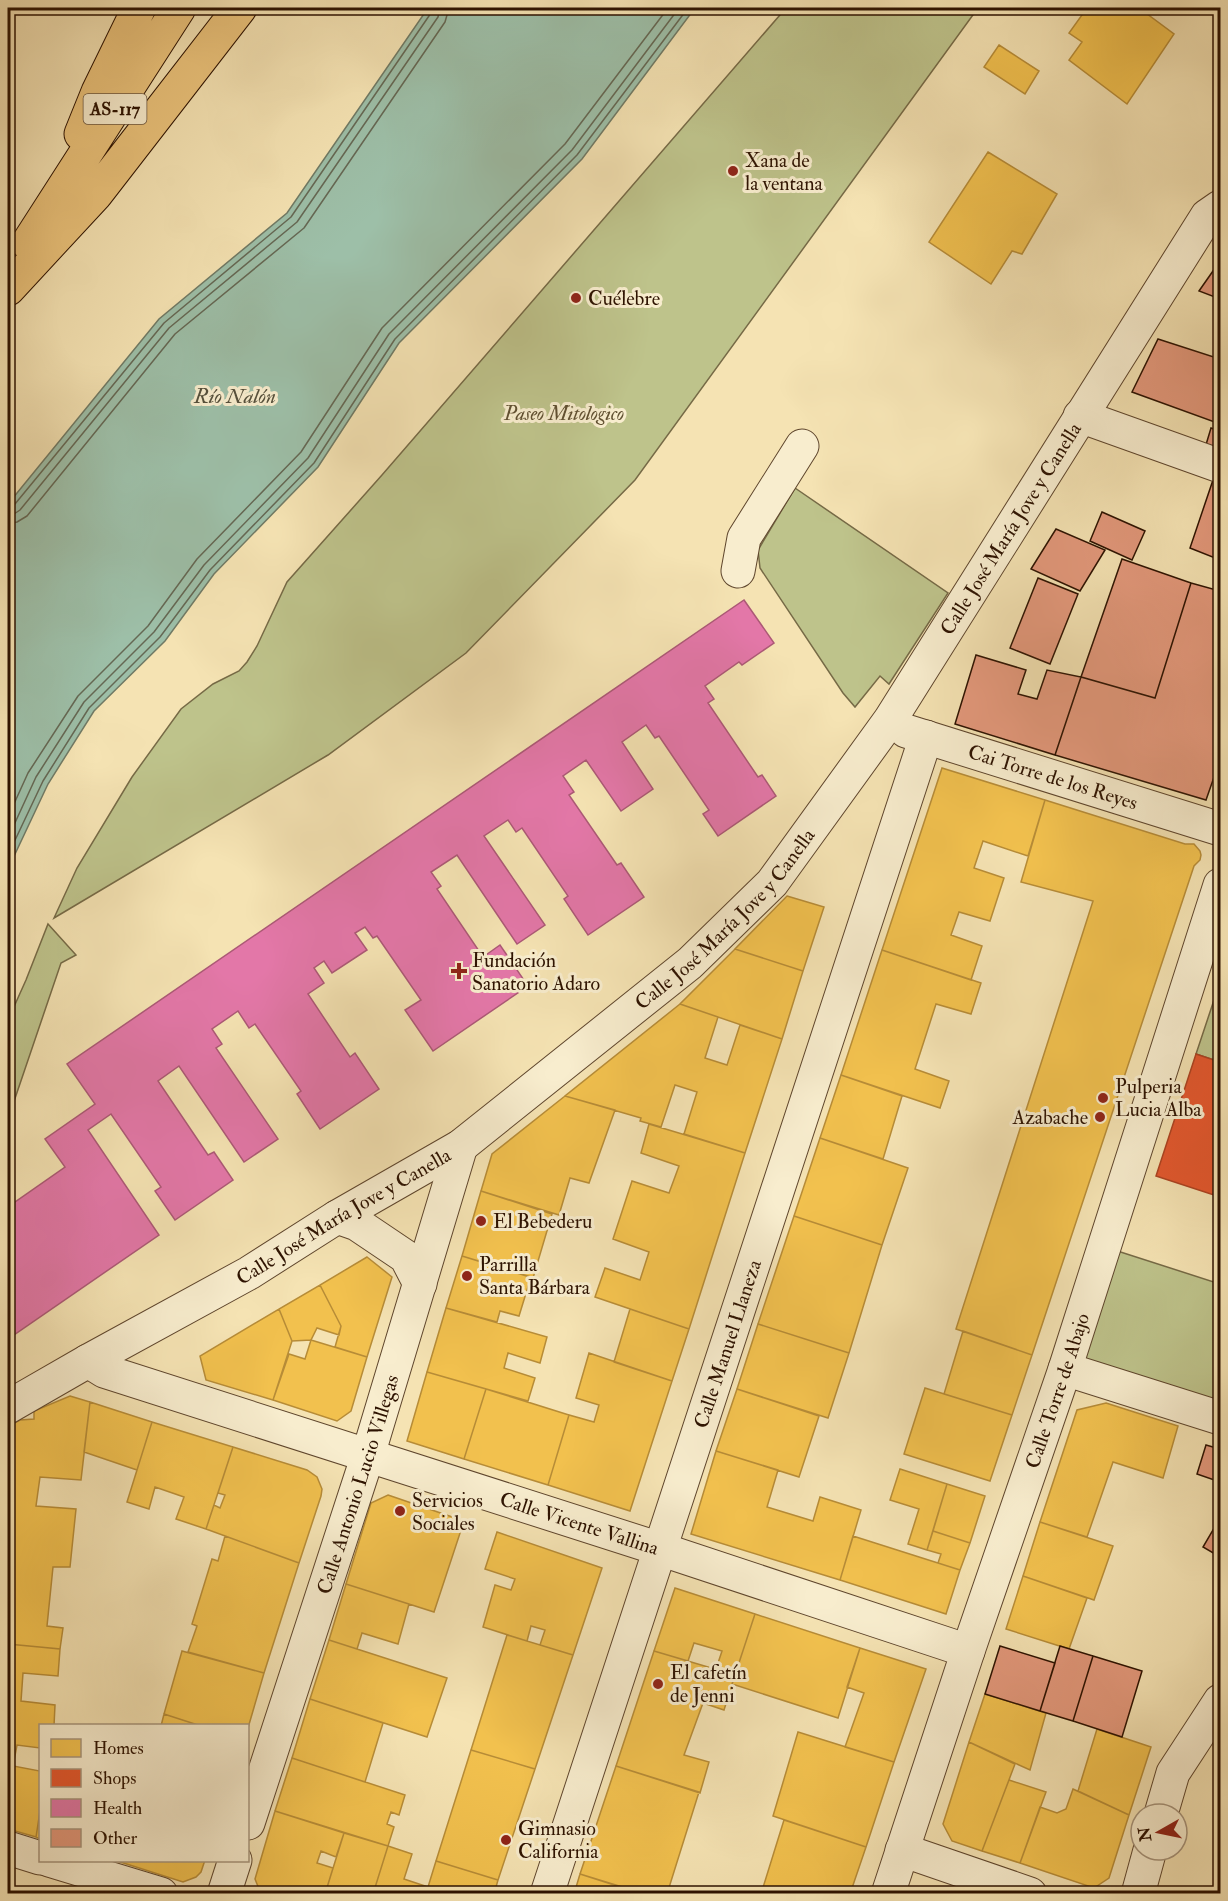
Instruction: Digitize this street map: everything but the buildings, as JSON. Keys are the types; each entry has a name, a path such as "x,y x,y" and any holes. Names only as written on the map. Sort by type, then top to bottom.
{"main road":[{"path":"50,210 98,92 139,8"},
{"name":"AS-117","path":"8,275 180,8"},
{"path":"8,289 96,194 240,8"}],"street":[{"name":"Calle José María Jove y Canella","path":"8,1407 249,1273 338,1217 461,1146 690,963 772,883 890,720 1208,216 1221,207"},
{"path":"1080,417 1221,466"},
{"path":"738,572 744,538 802,446"},
{"name":"Cai Torre de los Reyes","path":"890,720 904,730 1221,829"},
{"name":"Calle Manuel Llaneza","path":"547,1893 926,737"},
{"path":"870,748 897,772 908,793"},
{"name":"Calle Torre de Abajo","path":"888,1893 1065,1369 1221,885"},
{"name":"Calle Antonio Lucio Villegas","path":"249,1820 368,1455 461,1146"},
{"path":"338,1217 357,1224 406,1257 420,1284"},
{"name":"Calle Vicente Vallina","path":"88,1361 104,1371 660,1549 968,1652"},
{"path":"1065,1369 1221,1418"},
{"path":"1165,1802 1173,1773 1216,1712"},
{"path":"8,1848 39,1858"},
{"path":"902,1850 1030,1893"},
{"path":"56,1862 161,1893"},
{"path":"224,1893 234,1862"},
{"path":"1138,1893 1147,1862"}],"green space":[{"name":"Paseo Mitologico","path":"786,8 978,8 635,480 466,653 328,755 54,918 77,868 132,777 181,709 213,684 239,671 247,662 287,582"},
{"path":"795,488 948,593 889,684 880,676 855,707 843,693 760,568 758,550"},
{"path":"48,924 76,955 61,963 8,1119 8,1020"},
{"path":"1217,991 1220,992 1220,1062 1196,1054"},
{"path":"1105,1247 1220,1284 1220,1418 1065,1369"}],"water":[{"name":"Río Nalón","path":"428,8 695,8 582,159 399,343 318,467 214,574 165,641 94,711 48,784 8,869 8,504 159,319 287,213"}],"place":[{"name":"Xana de la ventana","path":"733,171"},
{"name":"Cuélebre","path":"576,298"},
{"name":"Fundación Sanatorio Adaro","path":"459,971"},
{"name":"Pulperia Lucia Alba","path":"1103,1098"},
{"name":"Azabache","path":"1100,1117"},
{"name":"El Bebederu","path":"481,1221"},
{"name":"Parrilla Santa Bárbara","path":"467,1276"},
{"name":"Servicios Sociales","path":"400,1511"},
{"name":"El cafetín de Jenni","path":"658,1684"},
{"name":"Gimnasio California","path":"506,1840"}]}
